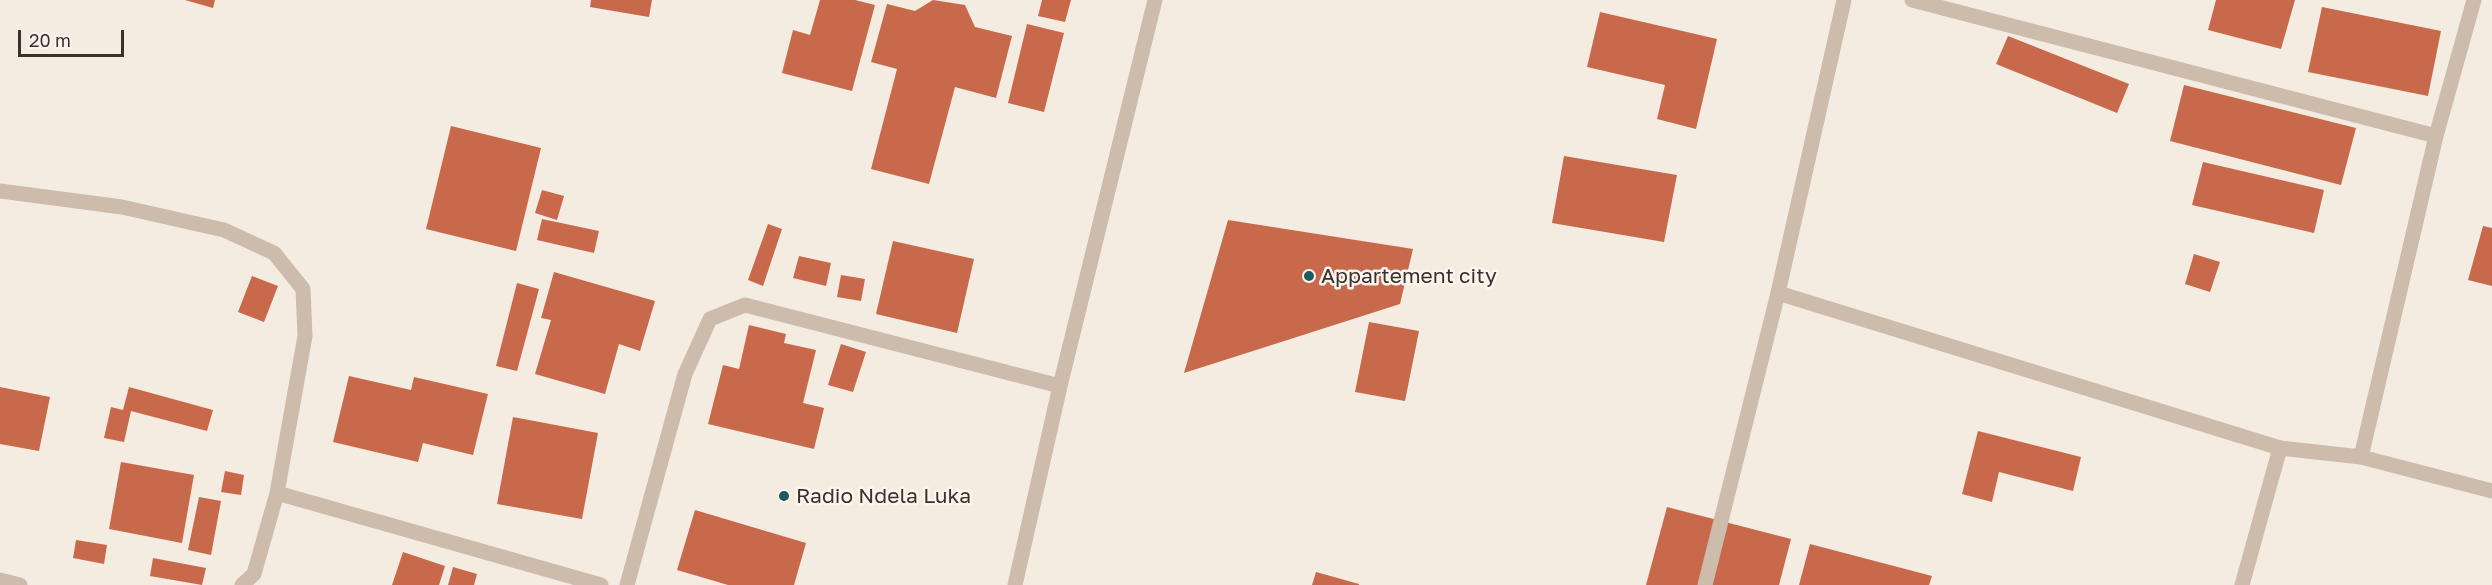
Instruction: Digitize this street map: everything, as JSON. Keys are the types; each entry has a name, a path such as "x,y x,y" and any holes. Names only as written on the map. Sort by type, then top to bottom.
{"street":[{"path":"1015,585 1060,386 1155,0"},
{"path":"1705,585 1778,293 1844,0"},
{"path":"1912,0 2436,136"},
{"path":"2361,457 2436,136 2474,0"},
{"path":"0,191 122,207 224,230 274,253 303,289 305,336 277,492 254,574 242,585"},
{"path":"1778,293 2280,448 2361,457 2492,491"},
{"path":"627,585 685,374 710,319 745,305 1060,386"},
{"path":"2242,585 2280,448"},
{"path":"277,492 601,585"},
{"path":"0,580 20,585"}],"building":[{"path":"185,0 215,0 213,8"},
{"path":"591,0 652,0 649,17 590,7"},
{"path":"820,0 855,0 875,5 852,91 782,73 793,30 810,35"},
{"path":"933,0 965,5 975,27 1012,36 996,98 955,87 929,184 871,169 897,69 871,62 887,4 915,11"},
{"path":"1042,0 1071,0 1065,22 1038,16"},
{"path":"2216,0 2295,0 2281,49 2208,30"},
{"path":"2322,7 2441,31 2428,96 2308,72"},
{"path":"1600,12 1717,39 1696,129 1657,119 1665,85 1587,67"},
{"path":"1027,24 1064,33 1044,112 1008,103"},
{"path":"2008,36 2129,84 2117,113 1996,64"},
{"path":"2184,85 2356,128 2341,185 2170,141"},
{"path":"451,126 541,148 516,251 426,229"},
{"path":"1564,156 1677,175 1664,242 1552,223"},
{"path":"2203,162 2324,190 2314,233 2192,205"},
{"path":"542,190 564,196 557,220 535,213"},
{"path":"542,219 599,231 594,253 537,240"},
{"name":"Appartement city","path":"1228,220 1413,249 1400,304 1184,373"},
{"path":"768,224 782,229 763,286 748,280"},
{"path":"2483,226 2492,228 2492,286 2468,280"},
{"path":"893,241 974,259 957,333 876,314"},
{"path":"2194,254 2220,262 2210,292 2185,284"},
{"path":"799,256 831,263 826,286 793,278"},
{"path":"554,272 655,301 640,351 619,344 605,394 535,374 551,320 541,318"},
{"path":"841,275 865,279 861,301 837,297"},
{"path":"252,276 278,286 264,322 238,312"},
{"path":"517,283 539,289 517,371 496,366"},
{"path":"1369,322 1419,331 1405,401 1355,392"},
{"path":"749,325 786,334 784,343 816,350 803,403 824,408 814,449 708,424 723,365 739,369"},
{"path":"841,344 866,352 853,392 828,385"},
{"path":"349,376 411,390 414,377 488,394 473,455 423,443 418,462 333,442"},
{"path":"0,387 50,397 39,451 0,444"},
{"path":"129,387 213,410 207,431 131,411 124,442 104,438 111,407 123,410"},
{"path":"513,417 598,433 582,519 497,504"},
{"path":"1978,431 2081,457 2073,491 1999,472 1992,502 1962,494"},
{"path":"121,462 194,475 182,543 109,529"},
{"path":"225,471 244,475 241,495 221,492"},
{"path":"199,497 221,501 211,555 188,550"},
{"path":"1667,507 1791,539 1779,585 1646,585"},
{"path":"695,510 806,543 794,585 728,585 677,570"},
{"path":"76,540 107,545 104,564 73,558"},
{"path":"1810,544 1932,576 1929,585 1799,585"},
{"path":"403,552 445,566 439,585 392,585"},
{"path":"153,558 206,568 202,585 150,576"},
{"path":"453,567 477,574 474,585 448,585"},
{"path":"1316,572 1359,584 1359,585 1312,585"}],"place":[{"name":"Appartement city","path":"1309,276"},
{"name":"Radio Ndela Luka","path":"784,496"}]}
